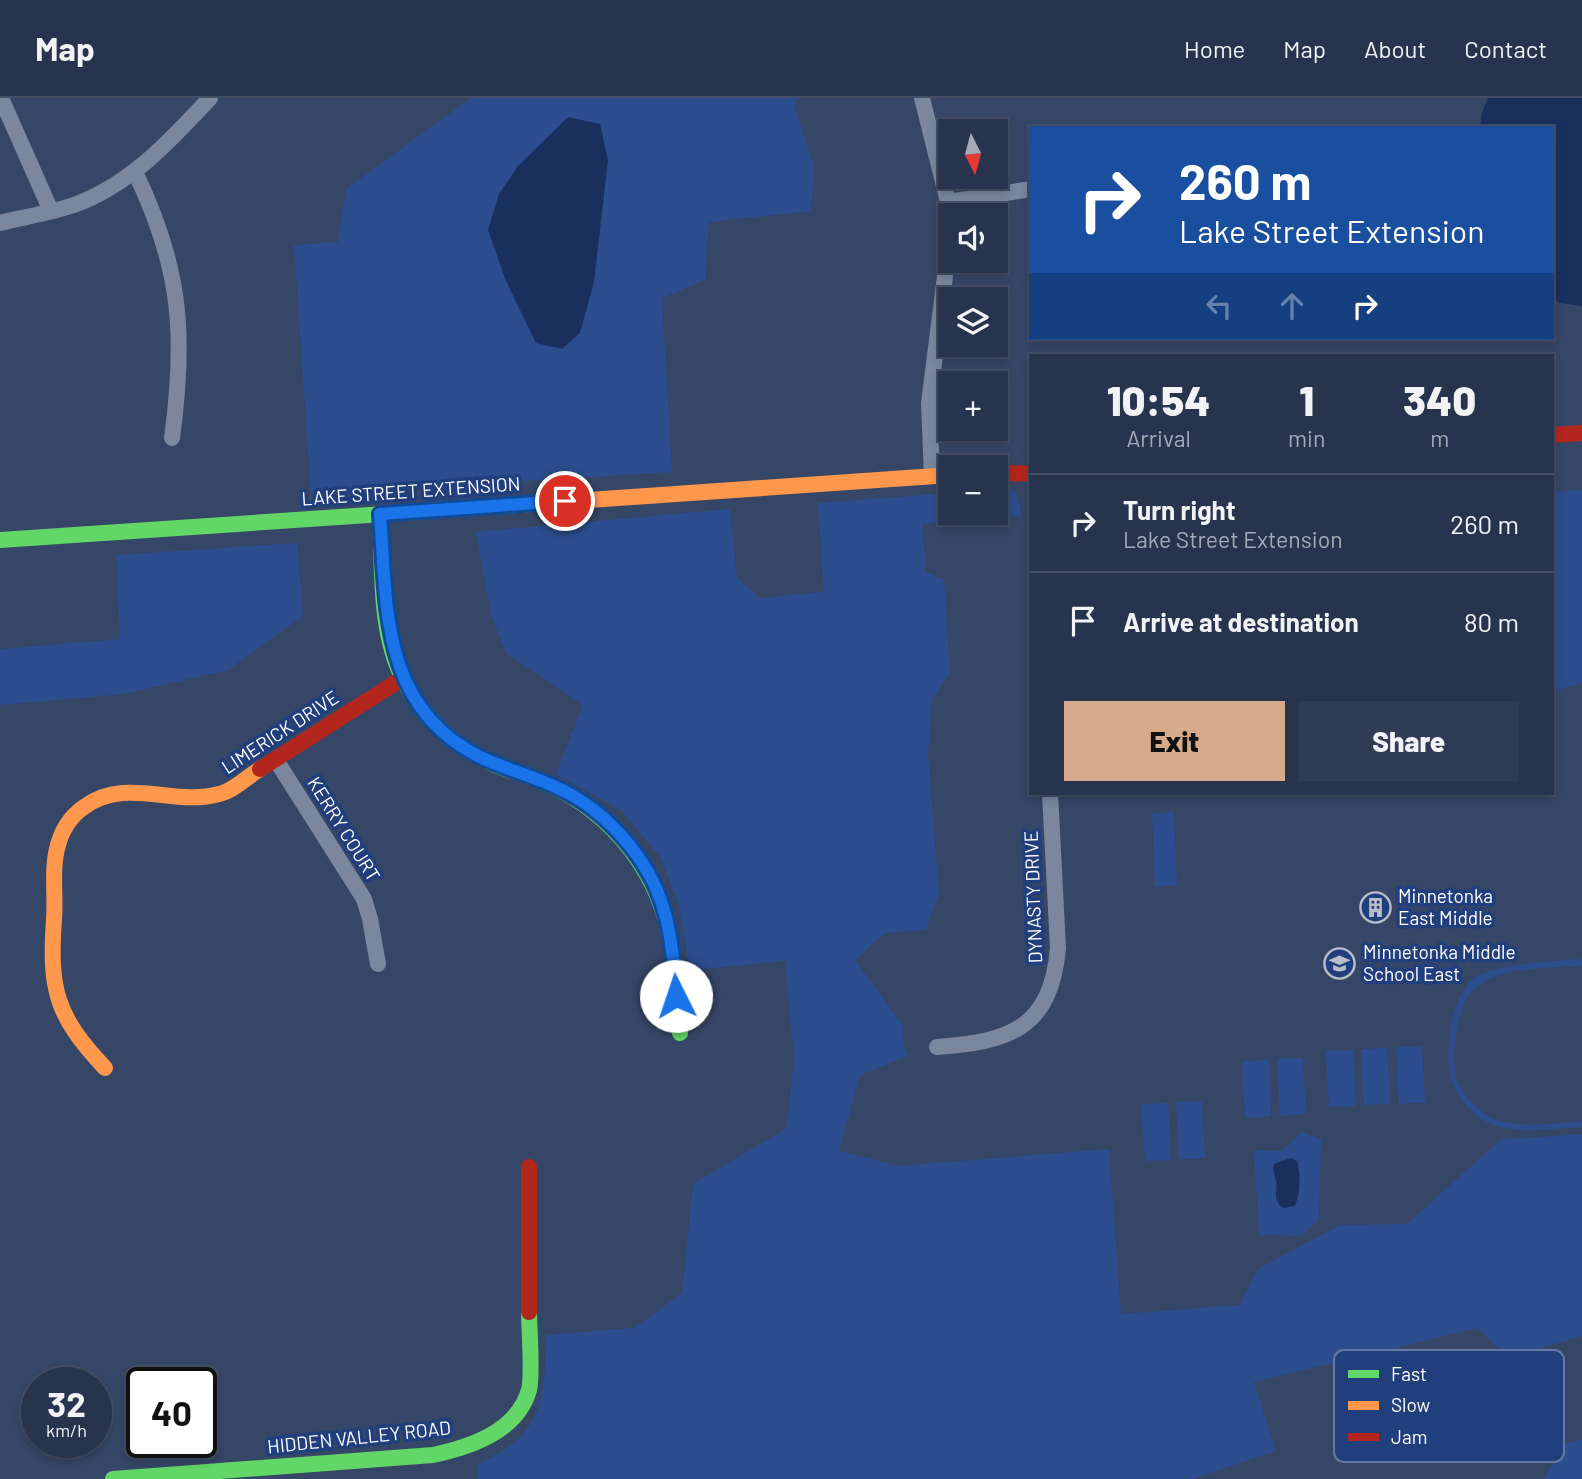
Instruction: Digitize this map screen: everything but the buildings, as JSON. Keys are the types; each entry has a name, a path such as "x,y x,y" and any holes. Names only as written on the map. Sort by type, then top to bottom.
{"street":[{"path":"1,98 51,211"},
{"path":"0,223 75,204 108,189 135,172 210,98"},
{"path":"922,98 948,202 950,237 929,403 932,476"},
{"path":"135,172 152,206 177,297 181,344 172,438"},
{"path":"948,202 1029,188"},
{"path":"1554,435 1582,433"},
{"path":"1008,474 1029,473"},
{"name":"LAKE STREET EXTENSION","path":"0,540 938,476"},
{"path":"380,514 388,623 402,678 422,709 443,732 466,750 567,793 599,816 634,851 662,904 674,962 680,1033"},
{"name":"LIMERICK DRIVE","path":"105,1068 68,1024 57,997 54,968 55,863 58,844 66,825 80,809 96,799 117,792 137,791 187,798 221,794 402,678"},
{"name":"KERRY COURT","path":"276,760 364,899 378,964"},
{"name":"DYNASTY DRIVE","path":"937,1047 976,1044 1012,1033 1034,1014 1050,991 1056,973 1058,948 1050,795"},
{"name":"HIDDEN VALLEY ROAD","path":"113,1479 433,1455 491,1437 506,1426 521,1407 529,1389 529,1167"}],"shaded area":[{"path":"471,98 799,98 794,104 814,167 811,211 709,222 705,280 662,298 672,472 311,494 294,245 338,242 346,189"},
{"path":"1488,98 1582,98 1582,306 1560,303 1554,299 1554,126 1480,126"},
{"path":"568,117 600,124 608,160 594,282 580,333 562,349 536,343 506,281 488,230 499,194 518,166"},
{"path":"1008,489 1018,497 1021,516 1008,517"},
{"path":"1582,490 1582,683 1554,690 1554,492"},
{"path":"938,494 938,523 922,524 926,572 944,580 950,673 932,700 928,754 939,894 926,930 885,933 855,960 904,1027 903,1042 908,1056 860,1075 839,1151 898,1166 1109,1149 1121,1314 1240,1305 1258,1269 1340,1225 1407,1224 1500,1140 1582,1134 1582,1336 1533,1350 1501,1350 1477,1328 1386,1350 1334,1350 1334,1363 1254,1382 1276,1451 1193,1479 477,1479 477,1465 511,1446 526,1431 533,1419 542,1393 546,1335 634,1328 682,1293 693,1184 787,1128 794,1059 785,961 690,970 679,906 661,858 622,811 556,774 583,705 506,653 491,615 476,532 730,509 737,578 760,598 824,592 818,503"},
{"path":"297,543 303,616 228,670 124,694 0,705 0,649 120,639 116,555"},
{"path":"1174,812 1177,885 1155,887 1152,813"},
{"path":"1582,959 1582,966 1535,969 1500,975 1473,990 1458,1021 1454,1061 1458,1083 1464,1093 1476,1107 1491,1118 1523,1124 1582,1122 1582,1127 1521,1130 1498,1126 1482,1119 1458,1094 1450,1070 1451,1028 1458,1000 1464,989 1472,980 1493,970 1524,964"},
{"path":"1422,1046 1425,1102 1399,1104 1396,1047"},
{"path":"1387,1048 1390,1104 1364,1105 1361,1049"},
{"path":"1353,1050 1356,1106 1329,1107 1326,1051"},
{"path":"1303,1058 1306,1114 1280,1116 1277,1059"},
{"path":"1269,1060 1271,1116 1245,1118 1242,1061"},
{"path":"1202,1101 1205,1158 1179,1159 1176,1102"},
{"path":"1168,1103 1171,1160 1145,1161 1141,1104"},
{"path":"1302,1132 1321,1139 1319,1220 1301,1236 1259,1235 1254,1150 1282,1151","holes":["1300,1170 1299,1195 1295,1206 1275,1195 1277,1186 1273,1171"]},
{"path":"1291,1158 1297,1161 1299,1189 1295,1206 1283,1208 1276,1199 1273,1167 1274,1164"},
{"path":"1582,1440 1582,1479 1544,1479 1554,1462 1564,1462 1565,1443"}],"traffic: fast":[{"path":"0,540 517,505"},
{"path":"380,514 386,620 396,662 411,694 430,718 465,748 502,768 560,790 604,820 622,839 638,860 662,907 673,958 680,1033"},
{"path":"113,1479 433,1455 476,1442 503,1427 523,1405 530,1383 529,1312"}],"traffic: slow":[{"path":"517,505 938,476"},
{"path":"105,1068 66,1017 55,984 55,863 58,845 65,829 79,811 100,798 133,793 185,797 219,794 235,787 260,769"}],"traffic: jam":[{"path":"1554,435 1582,433"},
{"path":"1008,474 1029,473"},
{"path":"260,769 403,678"},
{"path":"529,1167 529,1312"}],"place":[{"name":"Minnetonka East Middle","path":"1375,907"},
{"name":"Minnetonka Middle School East","path":"1340,963"}],"route":[{"path":"565,501 380,514 388,623 394,654 402,678 422,709 443,732 466,750 494,764 540,780 567,793 592,809 634,851 662,904 674,962 676,996"}]}
